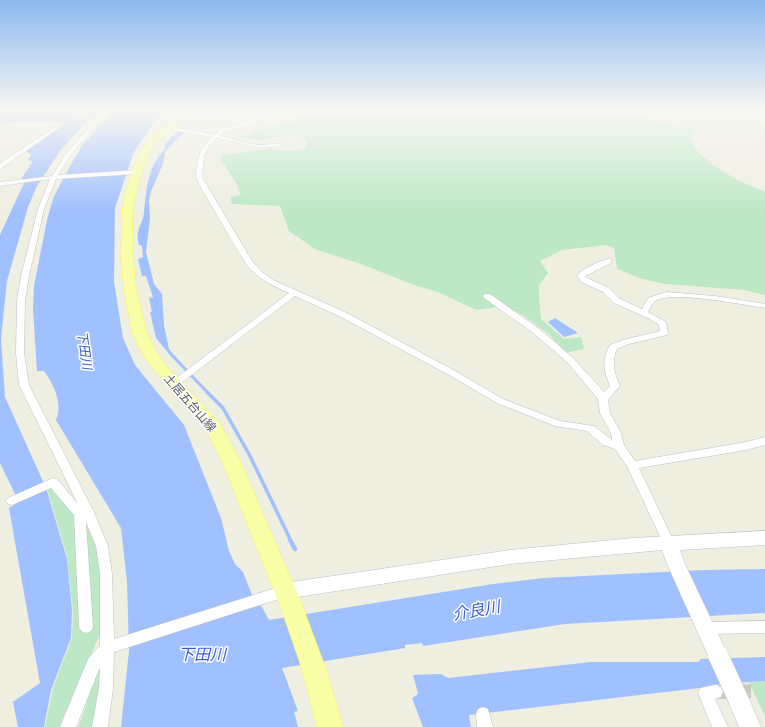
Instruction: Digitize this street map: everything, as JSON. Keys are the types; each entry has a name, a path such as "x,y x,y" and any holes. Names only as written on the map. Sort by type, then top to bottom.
{"main road":[{"name":"土居五台山線","path":"149,145 134,172 127,216 127,258 133,309 139,332 149,354 183,377 213,426 232,463 288,598 314,669 330,727"}],"street":[{"path":"0,167 21,150 32,145"},
{"path":"75,145 56,177 41,209 25,276 21,301 20,353 24,385 84,513 102,546 106,574 108,626 112,646 100,727"},
{"path":"207,145 203,149 200,160 199,177 249,262 259,274 270,282 344,315 500,400 560,424 590,428 607,442 619,446"},
{"path":"248,145 268,147 279,145"},
{"path":"1,184 56,177 134,172"},
{"path":"603,399 615,386 609,370 608,360 614,347 626,342 664,333 663,324 653,316 617,301 606,290 584,280 581,275 608,261"},
{"path":"183,377 294,293"},
{"path":"644,312 650,300 666,294 715,298 765,306"},
{"path":"488,296 535,330 570,360 603,399 605,413 616,433 619,446 632,465 669,544 676,564 750,727"},
{"path":"632,465 746,446 765,441"},
{"path":"12,501 53,482 84,513 83,560 86,587 86,627"},
{"path":"68,727 93,664 112,646 263,598 288,598 510,557 633,545 765,538"},
{"path":"705,625 765,627"},
{"path":"716,692 705,693 720,727"}],"green space":[{"path":"306,145 694,145 698,152 713,165 737,180 765,192 765,295 745,290 665,284 639,278 617,269 614,248 606,245 562,250 540,261 548,273 539,285 539,299 541,319 564,339 581,337 584,349 564,353 550,335 523,315 503,306 476,310 438,292 414,285 361,264 315,249 289,231 280,206 232,204 230,197 241,195 240,190 220,160 222,155 268,149 288,151 305,149"},
{"path":"53,487 74,510 91,627 91,588 86,555 83,517 94,541 100,564 104,625 59,727 45,727 53,688 72,638 73,611 67,556 47,488"},
{"path":"100,671 101,673 93,727 78,727 84,713 94,679 97,672"},
{"path":"765,681 765,716 749,682"}],"water":[{"path":"35,145 65,145 37,186 28,207 7,281 1,339 5,397 46,488 67,559 72,610 71,638 51,690 44,727 18,727 13,702 40,683 9,508 19,502 0,463 0,235 25,181 20,181 33,161 27,160 32,155 26,151"},
{"name":"下田川","path":"83,145 139,145 133,154 115,208 114,282 123,338 135,365 184,425 221,518 229,551 235,564 243,572 252,595 262,607 269,620 493,584 544,578 704,570 765,569 765,613 565,624 423,646 422,643 405,645 405,648 282,668 298,711 294,712 298,727 121,727 129,651 127,581 121,528 56,420 58,414 58,401 51,382 44,371 37,371 33,309 34,286 47,220 54,196"},
{"path":"165,145 172,145 165,152 163,164 151,191 149,200 150,219 146,252 154,284 162,294 164,326 169,349 173,354 171,356 156,338 150,312 152,312 149,298 153,297 146,276 142,276 138,259 143,257 142,246 139,245 138,236 144,215 147,186 151,170 155,162 166,148 164,147"},
{"path":"555,318 578,333 564,337 548,322"},
{"path":"765,657 765,681 708,685 708,687 469,715 471,727 423,727 412,698 418,693 413,675 441,674 448,678 591,662 698,662 701,659"}],"waterway":[{"path":"170,353 208,393"},
{"path":"208,393 223,408 250,456 291,541"},
{"path":"290,540 295,549"}],"tunnel":[{"path":"716,692 756,691"}],"water label":[{"name":"介良川","path":"476,610"}]}
